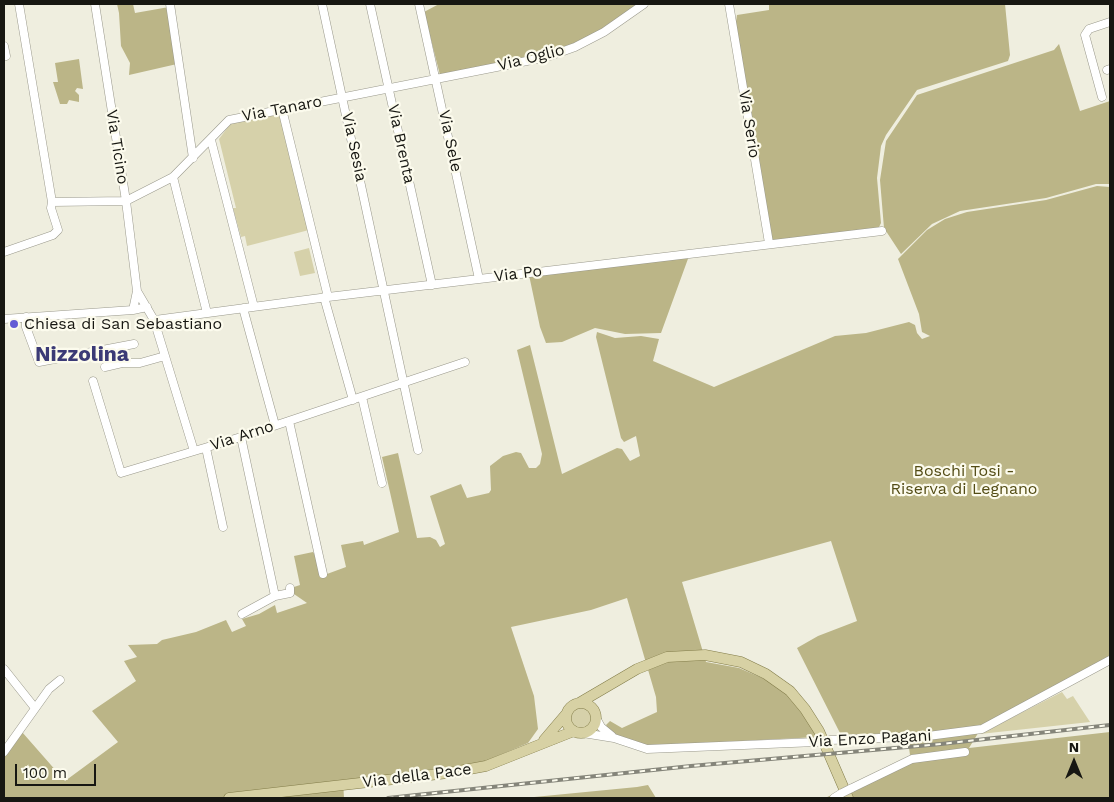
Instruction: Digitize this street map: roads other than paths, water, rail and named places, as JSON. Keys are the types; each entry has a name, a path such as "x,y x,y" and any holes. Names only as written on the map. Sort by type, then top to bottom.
{"main road":[{"path":"604,690 595,714 593,726 578,732 568,725 568,712 572,706 652,662 674,656 697,655 719,657 757,669 790,691 805,709 819,731 846,793"},
{"path":"580,703 587,705 595,714"},
{"name":"Via della Pace","path":"540,744 554,731 568,712"},
{"name":"Via della Pace","path":"229,798 472,769 493,764 540,744 578,732"}],"street":[{"path":"4,252 56,233 58,228 51,208 52,202 18,4"},
{"name":"Via Ticino","path":"95,4 126,201 137,291"},
{"path":"170,4 193,158"},
{"name":"Via Sesia","path":"322,4 418,450"},
{"name":"Via Brenta","path":"370,4 432,284"},
{"name":"Via Sele","path":"419,4 479,279"},
{"name":"Via Oglio","path":"436,78 547,57 575,47 604,32 644,4"},
{"name":"Via Serio","path":"730,4 769,243"},
{"path":"1102,97 1085,35 1089,30 1110,22"},
{"path":"4,46 6,56"},
{"name":"Via Tanaro","path":"126,201 173,177 230,120 436,78"},
{"path":"282,109 326,297 353,400"},
{"path":"211,140 254,307"},
{"path":"173,177 207,313"},
{"path":"52,202 126,201"},
{"name":"Via Po","path":"154,320 326,297 882,230"},
{"path":"137,291 154,320 194,451"},
{"path":"133,306 137,291"},
{"path":"4,319 145,304"},
{"path":"243,308 275,425"},
{"path":"26,317 26,327 40,362 134,344"},
{"path":"105,367 122,363 140,363 165,356"},
{"name":"Via Arno","path":"93,381 121,473 241,437 465,362"},
{"path":"362,397 382,483"},
{"path":"288,421 323,574"},
{"path":"241,437 275,596"},
{"path":"206,448 223,527"},
{"path":"242,614 275,596 290,593 290,588"},
{"name":"Via Enzo Pagani","path":"578,732 614,738 638,748 656,750 928,736 982,729 1110,660"},
{"path":"4,669 35,708"},
{"path":"4,752 49,689 60,680"},
{"name":"Via Enzo Pagani","path":"595,714 601,727 614,738"},
{"path":"834,798 912,759 965,752"}],"railway":[{"path":"388,798 691,766 941,744 1110,725"}],"place":[{"name":"Chiesa di San Sebastiano","path":"14,324"}],"district":[{"name":"Nizzolina","path":"82,355"}],"park label":[{"name":"Boschi Tosi - Riserva di Legnano","path":"964,480"}]}
